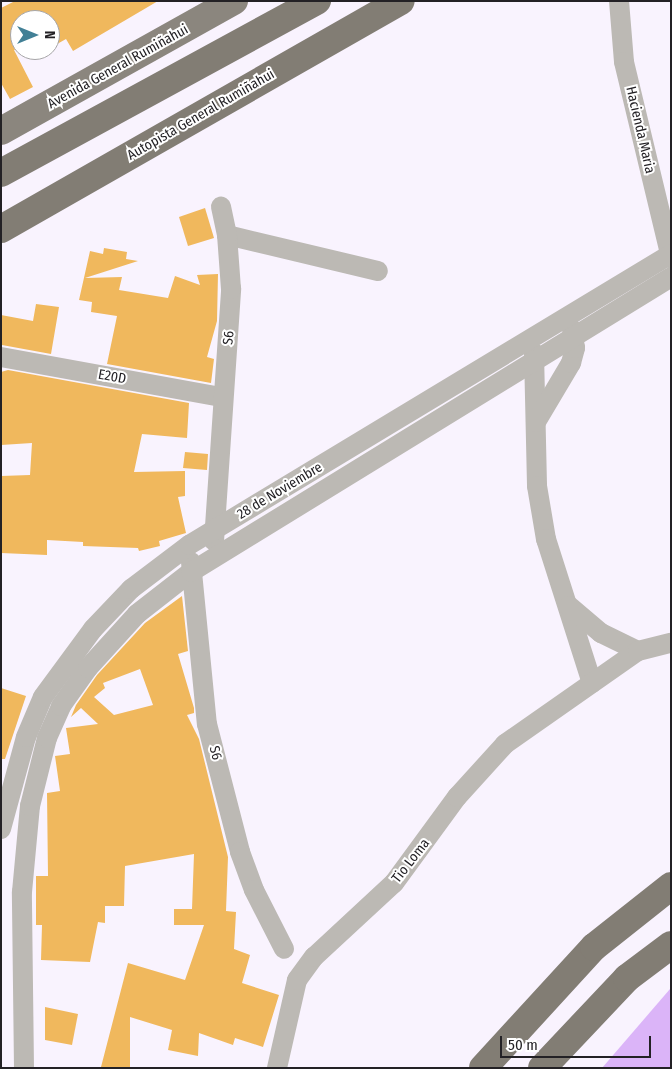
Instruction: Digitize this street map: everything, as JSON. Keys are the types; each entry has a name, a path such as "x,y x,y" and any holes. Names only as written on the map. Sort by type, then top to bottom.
{"highway":[{"path":"1,173 317,1"},
{"name":"Autopista General Rumiñahui","path":"1,229 400,1"},
{"path":"483,1068 594,946 671,886"},
{"path":"542,1068 627,978 671,945"}],"main road":[{"name":"Avenida General Rumiñahui","path":"1,131 234,1"}],"street":[{"name":"Hacienda Maria","path":"619,1 624,62 670,255"},
{"name":"S6","path":"214,559 222,397 230,330 227,235 221,207"},
{"path":"227,235 378,271"},
{"name":"28 de Noviembre","path":"1,828 26,737 53,683 93,629 131,589 189,545 535,336 567,319 670,255"},
{"path":"24,1068 25,844 30,806 47,738 61,706 112,640 165,590 191,572 671,278"},
{"path":"536,422 571,363 574,339 567,319"},
{"path":"535,336 537,486 546,539 569,606 592,683 638,651 671,643"},
{"name":"E20D","path":"1,357 222,397"},
{"name":"S6","path":"189,545 207,724 240,852 254,890 284,949"},
{"path":"569,606 600,633 638,651"},
{"name":"Tio Loma","path":"277,1068 297,980 314,957 394,883 457,797 505,744 592,683"}],"shaded area":[{"path":"670,989 671,1068 602,1068"}],"building":[{"path":"15,1 158,1 73,51 66,39 60,42 60,10 10,10 10,60 19,60 33,87 10,99 1,83 1,8"},
{"path":"205,208 214,238 188,246 179,217"},
{"path":"104,248 127,252 126,259 138,261 85,278 122,277 119,290 168,298 175,276 200,285 197,275 218,274 217,321 207,357 214,359 211,383 107,364 117,316 91,312 92,302 79,300 90,251 103,254"},
{"path":"36,304 59,307 51,354 2,345 1,315 33,321"},
{"path":"8,370 189,403 187,438 142,434 134,472 185,471 185,496 178,497 186,533 159,541 160,546 139,551 138,548 83,546 83,542 47,540 47,555 1,553 1,476 30,475 32,443 1,445 1,372"},
{"path":"185,452 208,454 207,470 183,468"},
{"path":"182,596 188,651 178,654 194,708 194,713 187,715 199,739 228,857 226,911 236,912 234,949 250,955 242,983 279,995 263,1047 235,1038 233,1045 199,1033 198,1056 168,1050 172,1030 130,1017 130,1068 101,1067 128,963 185,980 204,925 174,925 174,909 192,909 194,854 125,866 124,906 105,906 105,923 98,922 90,962 41,960 42,925 36,925 36,876 48,876 47,793 60,791 55,756 70,754 66,728 98,724 81,708 71,717 76,705 97,675 145,623","holes":["140,669 153,705 114,715 94,697 105,688 103,683"]},
{"path":"1,688 26,696 5,759 1,759"},
{"path":"45,1007 78,1014 72,1045 45,1040"}]}
